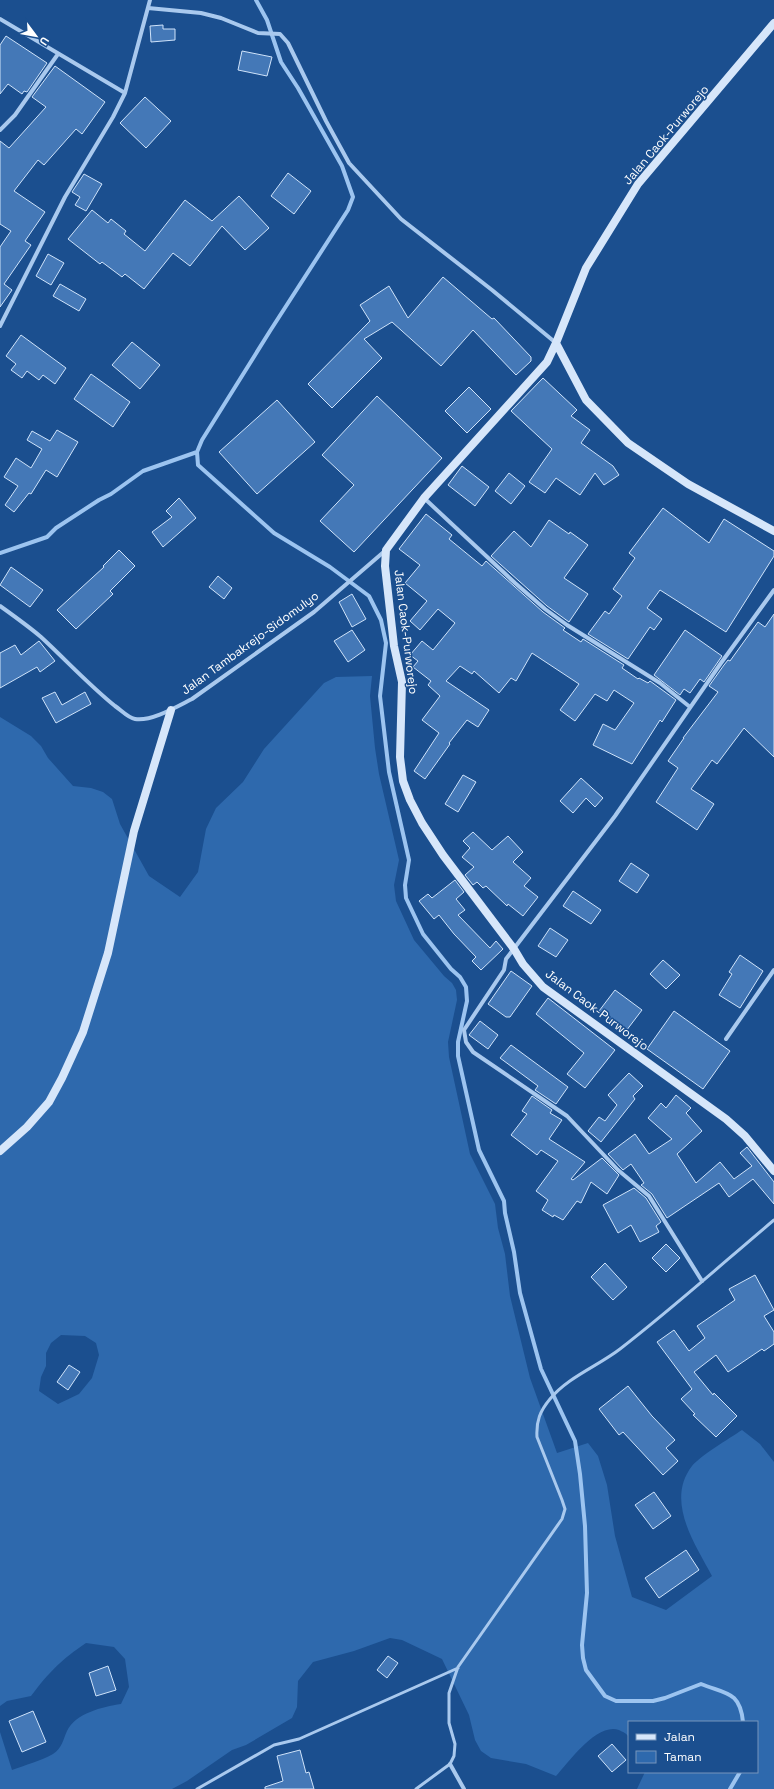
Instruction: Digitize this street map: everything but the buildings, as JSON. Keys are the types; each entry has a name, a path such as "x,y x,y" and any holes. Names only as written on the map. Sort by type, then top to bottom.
{"street":[{"path":"0,326 66,197 113,117 125,93 150,0"},
{"path":"148,8 201,13 221,18 258,33 280,34 288,43 326,122 349,163 401,219 492,290 556,343 586,400 628,443 688,484 774,531"},
{"path":"0,18 125,93"},
{"name":"Jalan Caok-Purworejo","path":"774,24 638,184 586,268 547,362 424,498 386,550 385,566 394,646 402,682 400,749 403,781 410,800 419,817 443,855 514,949 523,964 543,987 726,1119 745,1136 774,1170"},
{"path":"0,130 15,115 58,54"},
{"path":"424,498 545,609 567,625 660,684 690,707"},
{"name":"Jalan Tambakrejo-Sidomulyo","path":"0,606 41,637 99,693 128,716 135,719 143,719 171,710 192,699 314,612 362,569 386,550"},
{"path":"702,1281 648,1196 612,1165 568,1116 469,1048 464,1035 466,1026 504,970 506,959 615,816 690,707 774,590"},
{"path":"0,1151 27,1127 49,1102 62,1078 83,1032 108,953 134,831 171,710"},
{"path":"726,1039 774,970"},
{"path":"450,1764 464,1789"}],"lane":[{"path":"416,1789 450,1764 454,1756 455,1744 449,1723 449,1693 458,1667 562,1519 565,1509 537,1437 536,1426 538,1417 551,1398 560,1389 618,1351 774,1220"},
{"path":"197,1789 209,1784 274,1745 298,1739 458,1667"}],"green space":[{"path":"372,676 370,696 375,748 379,774 399,860 394,885 396,901 414,940 444,976 452,983 456,990 457,1000 448,1042 449,1057 470,1154 495,1204 498,1228 505,1254 510,1296 530,1378 557,1453 588,1443 598,1456 607,1485 615,1536 632,1597 666,1610 712,1576 691,1536 682,1508 681,1493 684,1479 696,1462 708,1452 742,1430 760,1444 774,1462 774,1789 637,1789 645,1773 758,1773 758,1721 628,1721 628,1736 619,1730 611,1729 593,1737 576,1753 556,1776 526,1764 491,1758 481,1751 475,1740 469,1715 442,1659 402,1640 390,1638 354,1651 313,1662 298,1681 297,1707 292,1718 246,1745 232,1750 187,1781 172,1789 0,1789 0,1732 12,1770 33,1763 56,1752 62,1744 71,1725 83,1715 98,1709 121,1704 129,1687 125,1659 114,1647 86,1643 56,1666 31,1696 7,1701 0,1706 0,717 31,736 41,746 48,758 73,786 91,788 103,792 112,799 120,824 149,876 180,897 198,872 206,829 216,808 243,782 264,749 324,683 336,677","holes":["61,1335 85,1336 96,1343 99,1355 92,1378 79,1394 58,1404 39,1391 41,1377 46,1366 46,1353 51,1343"]}],"waterway":[{"path":"256,0 267,20 281,62 298,88 342,166 353,197 348,210 202,440 197,452 198,465 274,533 330,567 369,596 381,620 386,643 380,696 389,772 409,860 405,885 406,898 423,934 451,969 460,977 466,987 467,1001 458,1042 458,1056 479,1150 504,1201 520,1293 541,1369 575,1441 585,1526 587,1593 582,1645 586,1670 605,1696 616,1701 653,1701 701,1684 724,1692 735,1699 739,1704 743,1721"},
{"path":"0,553 47,537 56,528 99,500 111,494 143,471 197,452"},
{"path":"730,1789 739,1773"}]}
